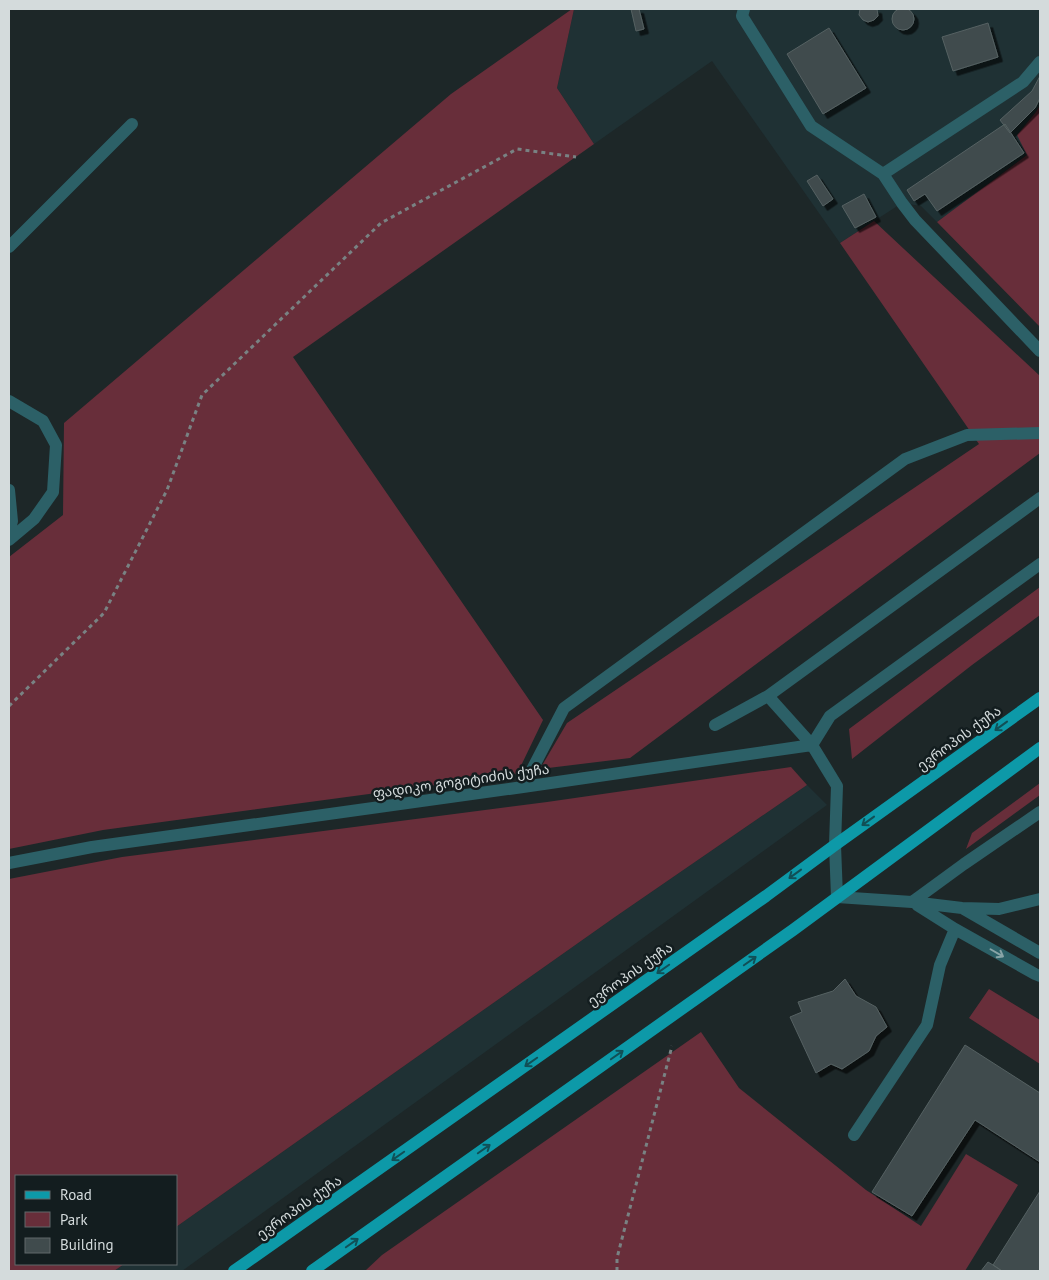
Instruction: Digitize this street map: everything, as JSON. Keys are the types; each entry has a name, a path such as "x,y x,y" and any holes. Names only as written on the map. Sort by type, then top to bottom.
{"main road":[{"name":"ევროპის ქუჩა","path":"234,1271 758,902 1040,698"},
{"path":"312,1271 793,930 1040,748"}],"street":[{"path":"744,9 742,16 811,126 883,174 915,220 1040,351"},
{"path":"883,174 1023,82 1040,62"},
{"path":"9,247 132,124"},
{"path":"9,401 43,421 56,444 53,492 34,519 9,540"},
{"path":"522,787 564,708 905,459 966,436 1040,433"},
{"path":"9,490 12,521 9,533"},
{"path":"715,725 768,696 1040,498"},
{"path":"812,745 830,716 1040,564"},
{"path":"768,696 812,745 837,786 835,845 837,897 912,902 962,908 999,908 1040,899"},
{"name":"ფადიკო გოგიტიძის ქუჩა","path":"9,863 92,847 812,745"},
{"path":"912,902 1040,812"},
{"path":"912,902 955,929 1040,976"},
{"path":"962,908 1040,953"},
{"path":"854,1135 927,1025 940,965 955,929"}],"path":[{"path":"9,706 104,613 167,490 202,395 381,223 517,149 576,157"},
{"path":"617,1271 617,1258 672,1046"}],"shaded area":[{"path":"574,9 1040,9 1040,105 1036,112 1027,155 937,222 921,206 902,203 840,243 712,61 594,144 557,88"},
{"path":"807,785 827,805 182,1271 114,1271 123,1265 178,1265 178,1226 615,917"}],"green space":[{"path":"574,9 557,88 594,144 293,357 543,720 517,774 103,830 9,849 9,557 63,515 64,423 451,94"},
{"path":"1040,105 1040,327 937,222 1027,155 1017,135"},
{"path":"874,221 1040,376 1040,453 630,758 540,769 567,723 979,444 840,243"},
{"path":"1040,587 1040,615 972,665 852,759 849,729"},
{"path":"791,767 807,785 615,917 178,1226 178,1175 15,1175 15,1265 123,1265 114,1271 9,1271 9,879 122,857 547,802"},
{"path":"1040,783 1040,795 966,849 972,833"},
{"path":"989,989 1040,1020 1040,1064 969,1018"},
{"path":"701,1032 739,1088 866,1190 921,1226 966,1154 1018,1185 965,1271 365,1271 382,1255"}],"building":[{"path":"903,8 911,11 914,19 911,27 903,30 895,27 892,19 895,11"},
{"path":"631,9 639,9 644,29 636,31"},
{"path":"860,9 877,9 878,16 868,22 859,15"},
{"path":"988,23 998,57 953,71 942,37"},
{"path":"829,28 866,88 823,114 787,54"},
{"path":"1040,76 1040,98 1035,108 1010,133 1000,120 1032,91"},
{"path":"1005,124 1024,153 937,211 925,194 914,201 907,190"},
{"path":"817,175 833,199 823,206 807,181"},
{"path":"864,194 876,217 855,228 842,206"},
{"path":"845,979 856,996 876,1007 887,1027 876,1036 869,1051 842,1069 831,1064 816,1073 790,1017 802,1012 798,1002 833,991"},
{"path":"965,1045 1040,1093 1040,1162 975,1120 912,1216 872,1192"},
{"path":"1040,1191 1040,1271 1002,1271 993,1265"},
{"path":"988,1262 993,1265 1002,1271 981,1271"}]}
